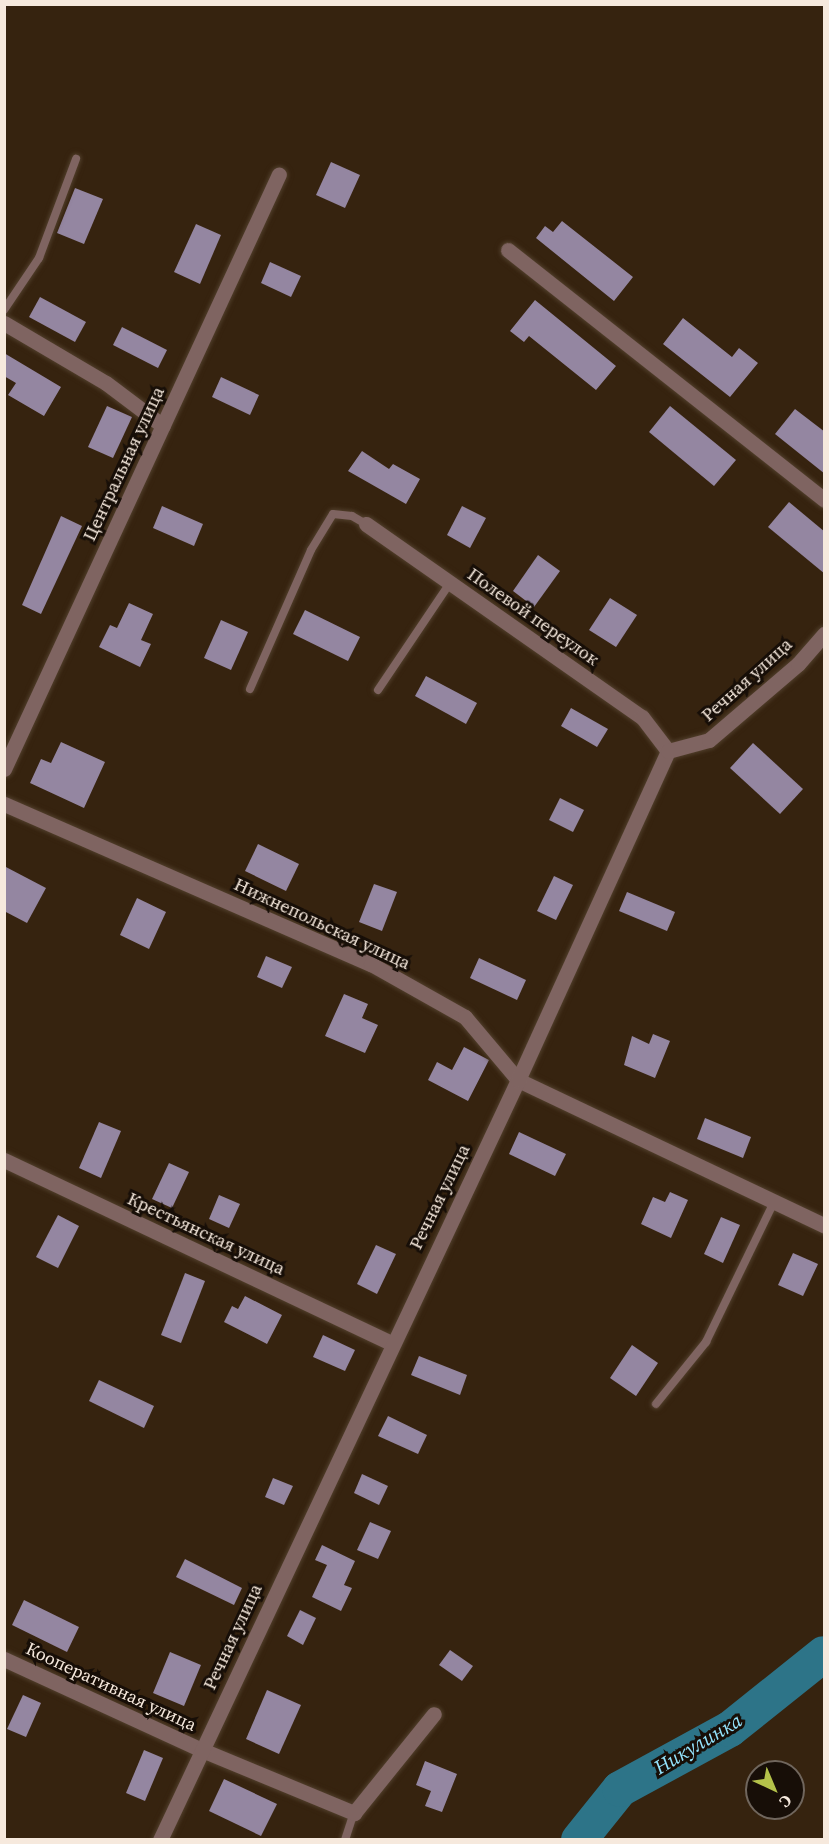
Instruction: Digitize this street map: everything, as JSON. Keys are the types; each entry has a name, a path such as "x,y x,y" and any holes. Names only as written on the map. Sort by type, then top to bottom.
{"street":[{"name":"Центральная улица","path":"4,769 279,174"},
{"path":"508,250 825,500"},
{"path":"4,323 106,383 163,426"},
{"name":"Полевой переулок","path":"366,524 642,717 668,751"},
{"name":"Речная улица","path":"160,1839 391,1343 518,1080 668,751 709,740 798,664 825,634"},
{"name":"Нижнепольская улица","path":"4,804 371,964 465,1017 518,1080 773,1204 825,1225"},
{"name":"Крестьянская улица","path":"4,1160 391,1343"},
{"name":"Кооперативная улица","path":"4,1659 202,1750 354,1813"},
{"path":"354,1813 434,1714"}],"lane":[{"path":"4,310 39,258 76,159"},
{"path":"250,689 311,550 333,514 352,516 366,524"},
{"path":"378,690 450,583"},
{"path":"656,1404 706,1342 773,1204"},
{"path":"345,1839 354,1813"}],"building":[{"path":"331,162 360,175 345,208 316,195"},
{"path":"75,188 103,199 84,244 57,233"},
{"path":"562,221 633,277 614,301 536,238 545,226 553,232"},
{"path":"196,224 221,235 200,284 174,272"},
{"path":"270,262 301,276 291,297 261,283"},
{"path":"40,297 86,322 75,342 29,317"},
{"path":"535,300 616,366 596,390 529,336 524,342 510,331"},
{"path":"683,318 732,357 739,348 758,363 730,397 663,344"},
{"path":"122,327 167,350 158,368 113,345"},
{"path":"4,353 61,387 44,416 8,395 16,383 4,376"},
{"path":"221,377 259,395 250,415 212,397"},
{"path":"107,406 132,417 113,458 88,447"},
{"path":"670,406 736,460 714,486 649,432"},
{"path":"795,409 825,432 825,474 775,434"},
{"path":"362,451 389,469 393,464 420,479 406,504 348,471"},
{"path":"789,502 825,532 825,574 768,527"},
{"path":"162,506 203,524 194,546 153,528"},
{"path":"462,506 486,518 470,548 447,535"},
{"path":"61,516 82,526 41,614 22,605"},
{"path":"538,555 560,571 534,607 513,591"},
{"path":"610,598 637,615 616,647 589,630"},
{"path":"129,603 153,614 141,640 151,644 140,667 99,647 110,625 117,628"},
{"path":"305,610 360,637 348,661 293,634"},
{"path":"221,620 248,632 231,670 204,658"},
{"path":"426,676 477,703 466,724 415,696"},
{"path":"571,708 608,729 597,747 561,726"},
{"path":"61,742 105,762 84,808 30,783 41,759 51,763"},
{"path":"753,743 803,789 780,814 730,768"},
{"path":"560,798 584,810 573,832 549,820"},
{"path":"258,844 299,864 286,891 245,871"},
{"path":"4,866 46,888 27,923 4,911"},
{"path":"554,876 573,885 556,920 537,911"},
{"path":"374,884 397,892 382,931 359,922"},
{"path":"627,892 675,912 667,931 619,911"},
{"path":"137,898 166,912 149,949 120,935"},
{"path":"266,956 292,967 282,988 257,977"},
{"path":"479,958 526,980 517,1000 470,978"},
{"path":"344,994 368,1004 362,1018 378,1025 365,1053 325,1036"},
{"path":"653,1034 670,1041 655,1078 624,1065 632,1036 649,1044"},
{"path":"464,1047 489,1060 468,1101 428,1080 437,1062 452,1070"},
{"path":"705,1118 751,1137 743,1158 697,1139"},
{"path":"99,1122 121,1131 101,1178 79,1168"},
{"path":"519,1132 566,1154 555,1176 509,1154"},
{"path":"169,1163 189,1172 172,1208 152,1199"},
{"path":"670,1192 688,1200 671,1238 641,1224 653,1197 665,1202"},
{"path":"219,1195 240,1204 229,1228 209,1219"},
{"path":"58,1215 79,1226 58,1268 36,1257"},
{"path":"721,1217 740,1225 723,1263 704,1254"},
{"path":"376,1245 396,1254 377,1294 357,1284"},
{"path":"793,1253 818,1264 803,1296 778,1285"},
{"path":"185,1273 205,1281 181,1343 161,1335"},
{"path":"245,1296 282,1315 267,1344 224,1322 232,1306 238,1309"},
{"path":"323,1335 355,1350 345,1371 313,1357"},
{"path":"632,1345 658,1363 636,1396 610,1378"},
{"path":"419,1356 467,1375 460,1395 411,1375"},
{"path":"99,1380 154,1406 144,1428 89,1401"},
{"path":"388,1416 427,1435 418,1454 378,1436"},
{"path":"362,1474 388,1486 379,1505 354,1493"},
{"path":"273,1478 293,1486 284,1505 265,1497"},
{"path":"370,1522 391,1531 378,1559 357,1550"},
{"path":"322,1545 355,1561 344,1585 352,1588 341,1611 312,1597 327,1565 315,1560"},
{"path":"185,1559 242,1588 234,1605 176,1577"},
{"path":"24,1600 79,1627 67,1652 12,1625"},
{"path":"300,1610 316,1618 303,1645 287,1636"},
{"path":"450,1650 473,1666 462,1681 439,1665"},
{"path":"170,1652 201,1665 184,1706 153,1693"},
{"path":"267,1690 301,1705 279,1754 246,1739"},
{"path":"23,1695 41,1703 26,1737 7,1729"},
{"path":"144,1750 163,1758 145,1801 126,1793"},
{"path":"425,1761 457,1774 442,1812 425,1806 431,1791 416,1785"},
{"path":"224,1779 277,1804 261,1836 209,1811"}],"waterway":[{"name":"Никулинка","path":"579,1840 620,1789 730,1729 824,1654"}]}
